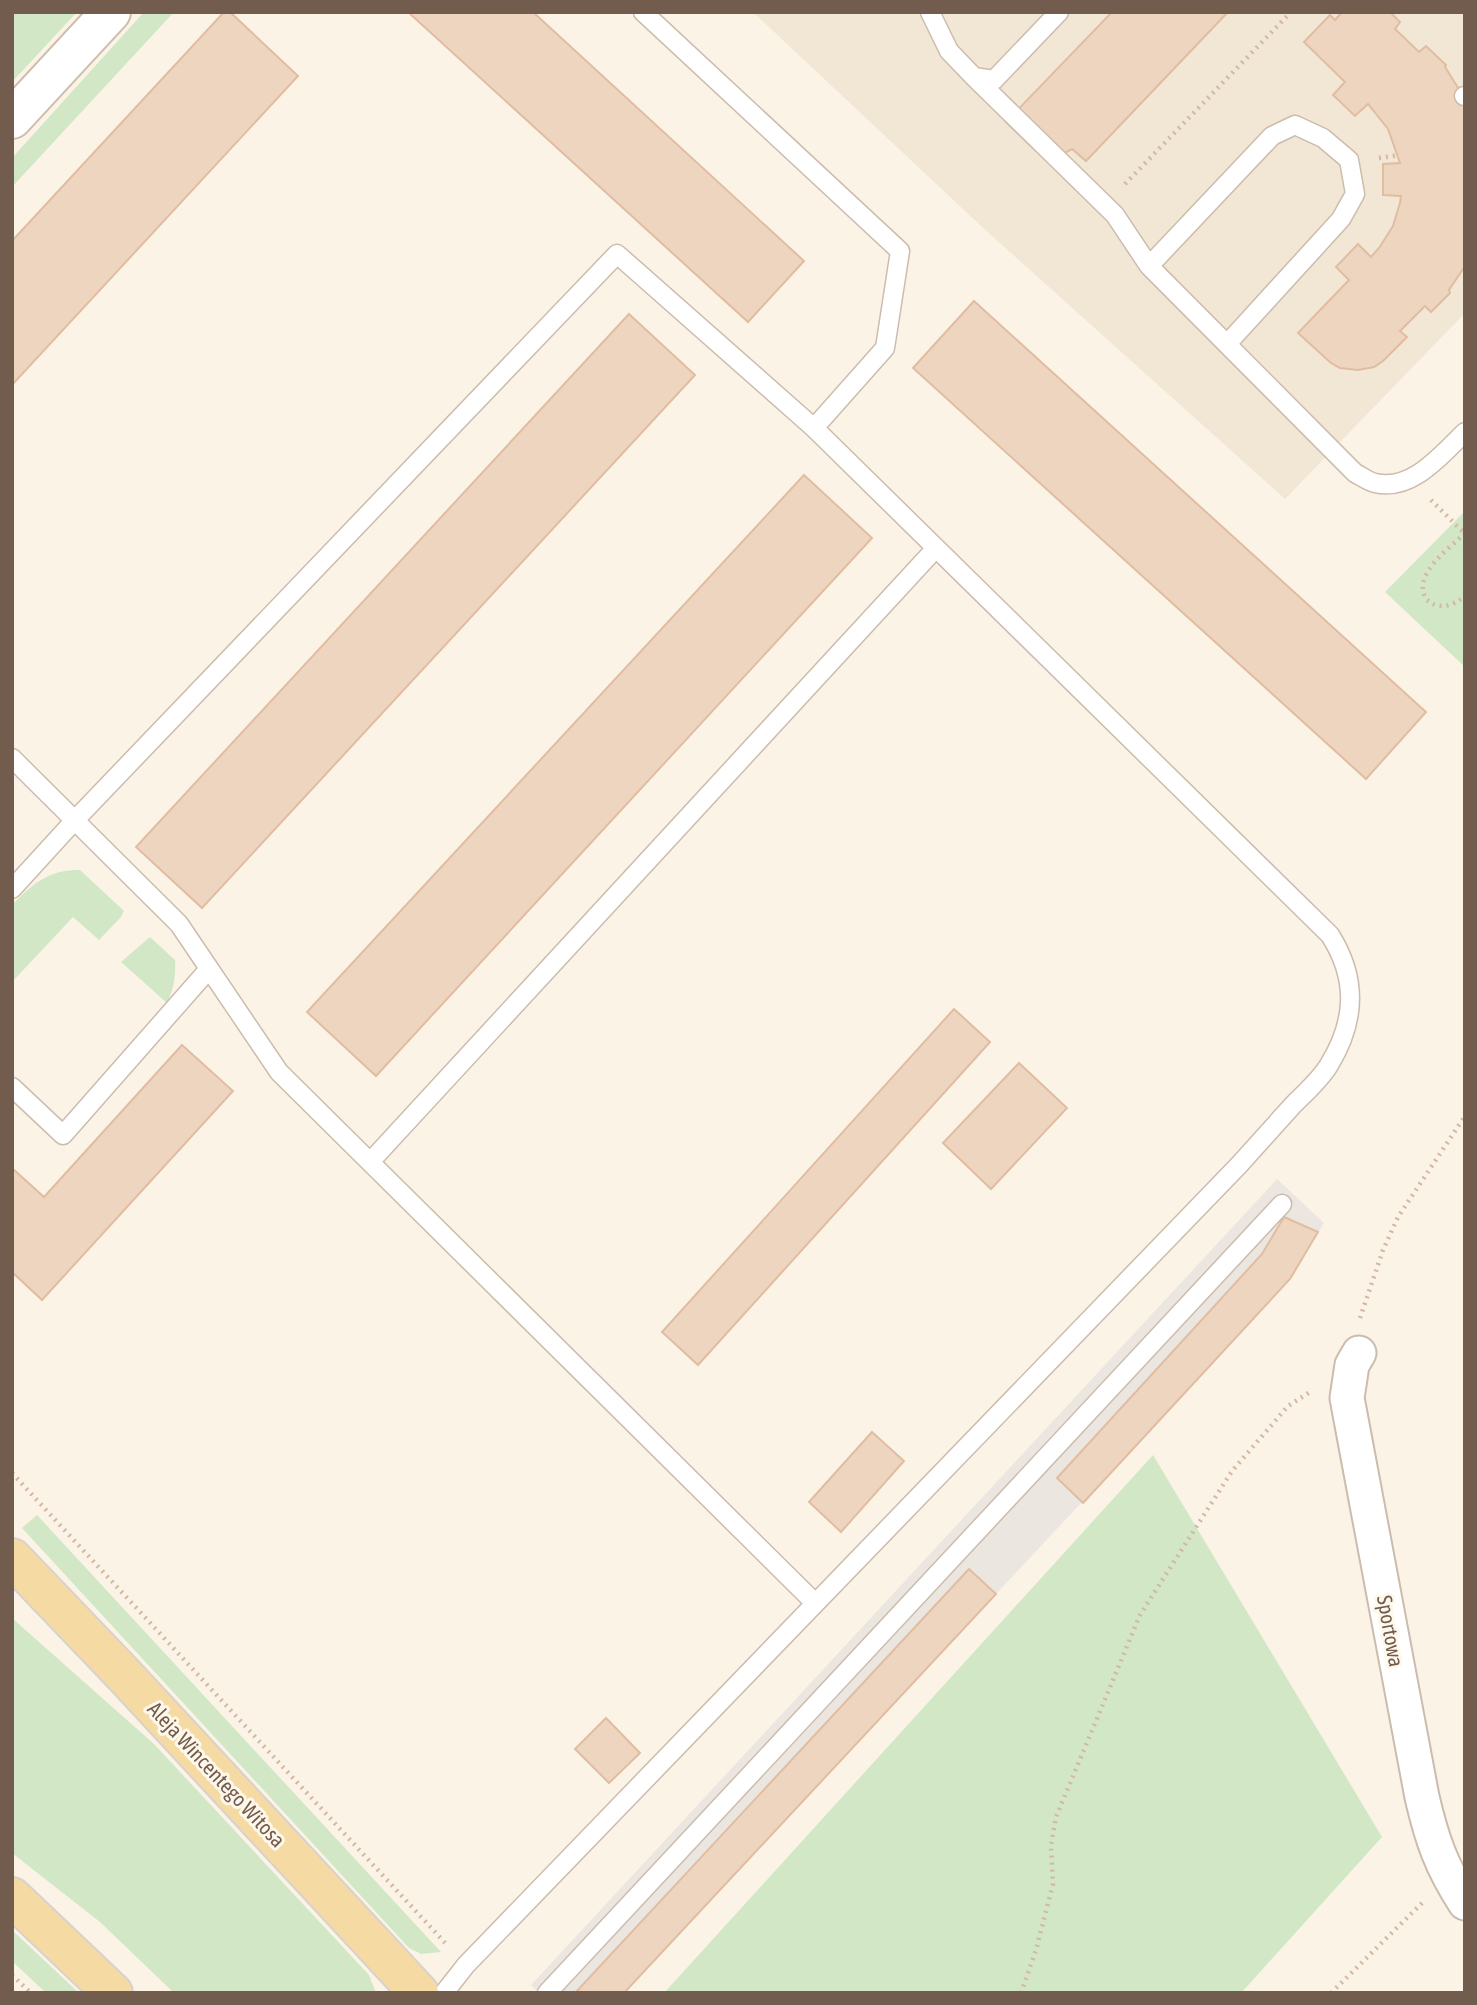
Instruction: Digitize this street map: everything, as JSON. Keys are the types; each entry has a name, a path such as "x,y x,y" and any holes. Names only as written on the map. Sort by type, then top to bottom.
{"main road":[{"path":"12,119 111,12"},
{"name":"Aleja Wincentego Witosa","path":"12,1558 419,1993"},
{"path":"12,1897 113,1993"}],"street":[{"name":"Sportowa","path":"1355,1359 1348,1398 1399,1680 1432,1839 1456,1890"}],"lane":[{"path":"643,12 900,251 885,348 814,428"},
{"path":"930,12 949,51 1115,215 1149,266 1355,473 1376,484 1399,483 1424,471 1465,432"},
{"path":"974,77 994,80 1059,12"},
{"path":"1149,266 1272,136 1295,125 1323,138 1349,160 1355,194 1340,219 1227,344"},
{"path":"12,889 617,254 814,428 1330,935 1342,955 1350,980 1350,1011 1343,1039 1328,1068 1239,1165 466,1965 444,1993"},
{"path":"370,1162 936,548"},
{"path":"12,758 178,924 279,1072 815,1603"},
{"path":"12,1087 63,1135 209,969"},
{"path":"547,1993 1282,1204"}],"path":[{"path":"1104,205 1291,12"},
{"path":"1408,478 1465,533 1426,573 1422,585 1426,599 1437,606 1450,606 1465,596"},
{"path":"1021,1993 1036,1950 1053,1884 1051,1845 1056,1817 1140,1615 1232,1471 1288,1406 1355,1359 1357,1326 1383,1250 1398,1217 1465,1116"},
{"path":"12,1473 466,1965"},
{"path":"1331,1993 1456,1890"},
{"path":"12,1975 31,1993"}],"shaded area":[{"path":"753,12 1465,12 1465,313 1285,499 981,226"},
{"path":"1277,1179 1324,1223 1290,1279 624,1993 539,1993 531,1985"}],"green space":[{"path":"12,12 77,12 12,82"},
{"path":"144,12 174,12 12,187 12,158"},
{"path":"1465,511 1465,667 1385,592"},
{"path":"80,870 124,911 121,917 99,940 73,917 12,982 12,905 42,879 60,872"},
{"path":"150,937 175,960 174,982 167,1003 121,962"},
{"path":"1153,1455 1382,1837 1241,1993 664,1993"},
{"path":"37,1515 441,1952 421,1954 409,1948 22,1528"},
{"path":"12,1618 154,1744 369,1975 376,1993 174,1993 100,1922 12,1853"},
{"path":"12,1930 79,1993 46,1993 12,1961"}],"building":[{"path":"224,12 230,12 298,76 12,385 12,241"},
{"path":"408,12 533,12 804,261 748,322"},
{"path":"1112,12 1228,12 1086,161 1072,149 1061,155 1048,155 1035,150 1006,122"},
{"path":"1342,12 1390,12 1400,22 1395,29 1419,52 1426,46 1446,65 1465,99 1465,266 1449,290 1450,293 1431,312 1425,306 1400,331 1407,337 1383,361 1374,367 1358,370 1340,368 1331,363 1298,333 1349,280 1336,267 1358,244 1371,257 1379,248 1393,226 1401,196 1383,195 1383,164 1400,163 1388,129 1368,104 1355,116 1333,95 1345,82 1304,42 1330,15 1335,20"},
{"path":"974,301 1426,712 1366,779 913,368"},
{"path":"629,314 695,375 202,908 136,847"},
{"path":"804,475 872,538 376,1076 307,1012"},
{"path":"954,1009 990,1042 698,1365 662,1332"},
{"path":"182,1045 233,1091 42,1300 12,1272 12,1168 44,1197"},
{"path":"1019,1063 1067,1108 991,1189 943,1143"},
{"path":"1284,1217 1318,1232 1290,1279 1083,1503 1057,1478 1262,1254"},
{"path":"872,1432 904,1461 841,1532 809,1502"},
{"path":"969,1569 996,1594 624,1993 575,1993"},
{"path":"606,1718 640,1753 609,1783 575,1749"}]}
